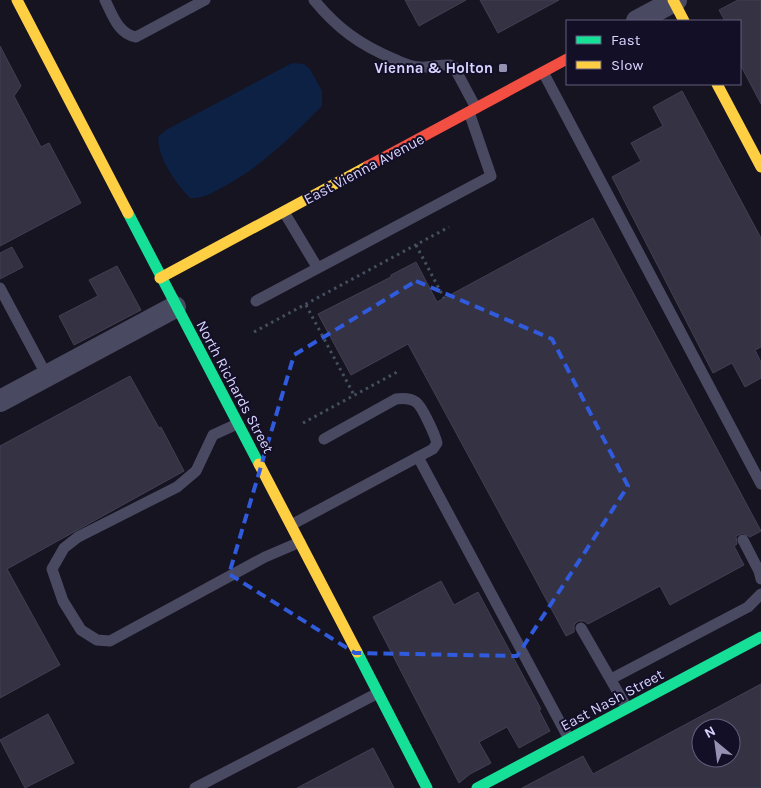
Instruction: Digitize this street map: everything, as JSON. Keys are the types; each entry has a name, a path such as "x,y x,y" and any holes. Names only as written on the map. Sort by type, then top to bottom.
{"street":[{"name":"North Richards Street","path":"17,0 175,307 300,542 427,788"},
{"path":"639,20 674,0 684,20"},
{"name":"East Vienna Avenue","path":"160,278 566,60"},
{"path":"718,85 761,166"},
{"path":"0,401 175,307"},
{"name":"East Nash Street","path":"477,788 761,637"}],"lane":[{"path":"105,0 119,27 130,36 136,37 205,0"},
{"path":"256,300 491,176 472,110 454,67 450,65 418,67 373,50 345,32 329,18 314,0"},
{"path":"542,72 761,484"},
{"path":"284,212 317,267"},
{"path":"0,288 47,376"},
{"path":"291,525 433,449 437,443 417,403 406,398 396,399 324,439"},
{"path":"237,424 213,435 196,471 177,487 78,538 64,548 52,569 63,601 80,630 97,640 110,641 265,557 300,542"},
{"path":"418,457 570,740"},
{"path":"743,540 759,570 761,579"},
{"path":"611,679 748,607 761,594"},
{"path":"581,628 628,708"},
{"path":"195,788 378,692"}],"path":[{"path":"254,332 449,228"},
{"path":"416,245 444,298"},
{"path":"306,305 354,395"},
{"path":"303,423 400,371"}],"highlighted area":[{"path":"416,281 552,339 628,486 517,656 355,653 229,574 294,355"}],"water":[{"path":"292,63 304,64 310,69 322,91 322,106 287,140 251,170 203,197 190,198 168,170 161,154 158,137 166,130"}],"building":[{"path":"405,0 466,0 419,26"},
{"path":"480,0 559,0 498,33"},
{"path":"738,0 761,0 761,104 741,66 741,20 724,20 719,10"},
{"path":"0,46 21,86 14,96 41,147 49,143 81,203 0,246"},
{"path":"682,91 761,238 761,347 755,350 761,362 761,378 745,387 732,363 713,373 612,177 641,161 631,143 663,126 653,107"},
{"path":"593,218 761,531 750,537 743,533 736,536 737,544 734,546 744,565 670,605 660,586 588,624 584,621 578,621 574,625 574,632 566,636 408,344 351,375 318,314 391,277 391,275 416,262 437,302"},
{"path":"12,247 23,267 0,279 0,253"},
{"path":"117,266 141,310 74,345 59,316 98,296 89,280"},
{"path":"130,376 159,428 161,427 184,471 7,569 60,665 0,698 0,446"},
{"path":"441,581 454,605 478,592 541,709 539,710 550,731 519,748 507,727 479,742 491,763 470,774 459,783 373,617"},
{"path":"761,684 761,788 522,788 583,756 593,774 691,722 691,768 741,768 741,718 698,718"},
{"path":"48,714 74,763 25,788 0,740"},
{"path":"373,748 394,788 297,788"}],"traffic: fast":[{"path":"128,213 259,464"},
{"path":"477,788 761,637"},
{"path":"357,652 427,788"}],"traffic: slow":[{"path":"17,0 128,213"},
{"path":"673,0 683,20"},
{"path":"718,85 761,167"},
{"path":"160,278 368,166"},
{"path":"259,464 357,652"}],"traffic: jam":[{"path":"368,166 566,60"}],"place":[{"name":"Vienna & Holton","path":"503,68"}]}
